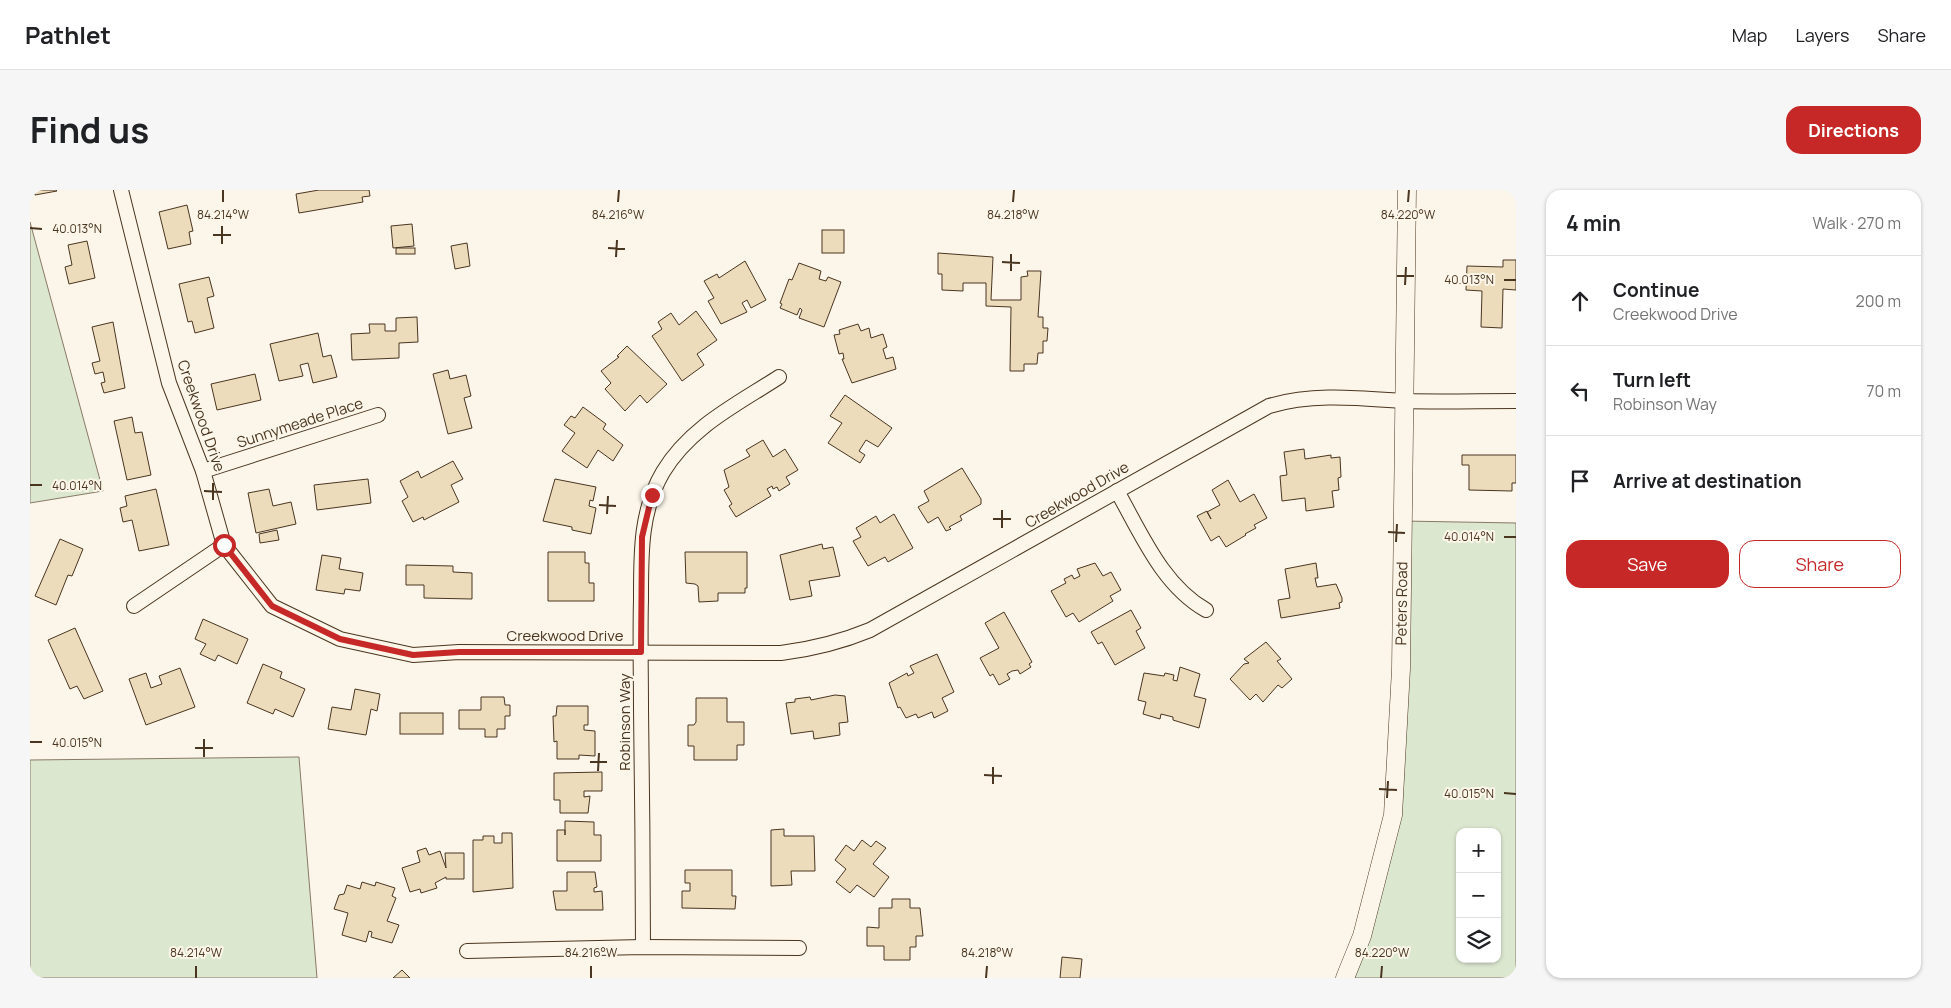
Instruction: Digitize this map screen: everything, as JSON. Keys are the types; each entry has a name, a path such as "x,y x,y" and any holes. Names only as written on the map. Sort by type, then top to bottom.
{"street":[{"name":"Creekwood Drive","path":"121,190 170,383 203,471 224,545 272,606 340,639 413,655 459,652 781,653 810,649 844,641 870,630 1269,406 1288,401 1329,397 1403,401 1516,401"},
{"name":"Peters Road","path":"1345,978 1362,936 1393,815 1401,669 1407,190"},
{"name":"Robinson Way","path":"643,947 642,537 652,495 681,445 710,420 779,377"},
{"name":"Sunnymeade Place","path":"203,471 378,415"},
{"path":"1117,491 1171,584 1188,600 1206,610"},
{"path":"134,606 224,545"},
{"path":"468,951 643,947 799,948"}],"green space":[{"path":"30,222 103,491 30,503"},
{"path":"1402,521 1516,523 1516,978 1345,978 1393,815"},
{"path":"299,757 317,978 30,978 30,760"}],"building":[{"path":"34,190 56,190 57,191 35,195"},
{"path":"319,190 369,190 370,196 362,197 363,202 299,213 296,194"},
{"path":"187,205 193,231 189,232 191,244 168,249 159,212"},
{"path":"412,224 414,246 393,248 391,226"},
{"path":"822,230 844,230 844,253 822,253"},
{"path":"87,241 95,278 69,284 65,267 72,265 68,245"},
{"path":"467,243 470,266 455,269 451,246"},
{"path":"396,248 415,248 415,254 396,254"},
{"path":"938,253 993,257 991,300 1021,300 1021,277 1028,276 1027,271 1041,271 1038,317 1043,317 1043,328 1048,328 1047,341 1043,341 1043,353 1038,353 1037,364 1024,364 1024,371 1010,371 1011,307 986,306 986,283 963,283 963,291 942,290 942,274 938,274"},
{"path":"1503,260 1516,260 1516,290 1503,289 1502,328 1481,327 1482,291 1466,290 1467,266 1503,267"},
{"path":"745,261 766,300 751,308 747,300 742,303 747,312 721,324 708,301 714,298 704,281 717,274 719,278"},
{"path":"799,263 821,271 819,279 826,281 828,277 841,282 824,327 799,318 802,310 800,308 797,315 780,308 789,279 792,280"},
{"path":"209,277 214,296 207,298 214,328 195,333 192,321 188,322 179,284"},
{"path":"696,311 717,340 697,354 704,365 682,381 652,336 662,329 658,322 671,313 679,325"},
{"path":"417,317 418,342 399,343 399,358 352,360 351,334 370,333 369,324 385,324 385,331 396,331 396,318"},
{"path":"113,322 125,388 104,393 101,383 105,382 103,372 95,374 92,363 100,361 92,327"},
{"path":"858,324 861,331 869,328 871,338 883,334 887,347 883,349 886,359 893,357 896,369 852,383 842,359 844,359 843,353 839,354 834,335 840,334 839,330"},
{"path":"318,333 323,357 331,355 337,377 313,383 308,363 300,365 303,376 279,381 270,344"},
{"path":"627,346 667,384 647,403 640,395 625,411 605,389 611,383 601,371 619,357 617,356"},
{"path":"448,370 450,379 466,375 471,396 464,398 472,428 448,434 433,374"},
{"path":"255,374 261,400 217,410 211,384"},
{"path":"845,395 892,428 878,447 866,440 859,451 865,455 860,463 828,443 842,423 830,416"},
{"path":"583,407 606,424 603,429 623,445 613,461 598,450 587,468 562,451 575,433 564,425 571,416 575,418"},
{"path":"132,417 135,433 142,432 151,475 127,480 114,421"},
{"path":"763,440 773,457 785,449 798,470 786,477 790,484 779,491 777,487 773,489 772,486 767,489 771,496 736,517 729,506 732,504 724,490 729,487 724,470 750,456 746,450"},
{"path":"1304,449 1305,459 1331,455 1331,458 1340,457 1341,477 1338,478 1339,490 1332,491 1334,507 1306,511 1305,498 1282,501 1280,476 1287,475 1284,452"},
{"path":"1462,455 1516,455 1516,483 1512,483 1512,491 1469,490 1469,465 1462,465"},
{"path":"453,461 463,479 451,485 459,502 424,520 423,517 413,522 402,501 408,497 400,481 418,471 421,478"},
{"path":"962,468 981,499 981,504 960,516 962,520 949,527 951,529 946,531 938,517 928,523 918,507 929,501 924,491"},
{"path":"368,479 371,503 317,510 314,485"},
{"path":"555,479 596,487 593,501 590,500 589,506 596,508 591,534 572,530 572,527 543,521"},
{"path":"1228,480 1240,502 1254,494 1267,518 1254,525 1256,528 1226,547 1219,536 1211,541 1197,516 1220,505 1212,490"},
{"path":"156,489 169,545 139,551 132,520 123,522 120,508 127,506 125,496"},
{"path":"269,489 273,506 291,502 296,524 256,533 248,493"},
{"path":"894,514 913,548 888,562 885,557 868,566 853,541 861,537 856,528 876,516 880,523"},
{"path":"277,530 279,540 260,543 259,534"},
{"path":"60,539 83,549 72,576 68,575 56,605 35,596"},
{"path":"822,544 823,549 833,547 840,576 809,581 812,596 790,600 780,555"},
{"path":"548,552 585,552 585,563 589,563 589,583 594,583 594,601 548,601"},
{"path":"685,552 747,552 747,588 745,588 745,593 718,593 718,601 699,602 698,586 686,583"},
{"path":"322,555 341,558 339,569 363,573 360,591 345,589 344,594 316,590"},
{"path":"1095,563 1103,576 1111,572 1121,590 1110,596 1113,601 1079,622 1073,613 1066,617 1051,591 1066,583 1064,579 1072,575 1074,579 1080,576 1077,569"},
{"path":"1316,563 1318,578 1315,578 1317,587 1336,584 1342,598 1342,602 1339,603 1340,608 1281,618 1278,600 1290,598 1285,569"},
{"path":"406,565 453,566 453,572 472,573 472,599 424,598 424,585 406,585"},
{"path":"1131,610 1141,628 1136,631 1145,648 1115,665 1102,642 1098,644 1091,632"},
{"path":"1004,612 1032,662 1029,664 1031,667 1020,674 1018,670 1007,674 1010,679 999,685 993,674 990,676 980,658 999,648 985,623"},
{"path":"203,619 248,639 237,664 218,655 215,661 200,654 206,644 195,639"},
{"path":"75,628 103,691 84,699 77,686 70,689 48,640"},
{"path":"1266,642 1281,659 1277,661 1292,679 1282,688 1278,685 1263,702 1256,694 1250,700 1230,679 1244,664 1249,663 1244,659"},
{"path":"937,654 954,692 942,698 948,711 934,718 932,712 918,718 916,714 906,718 900,707 898,708 889,683 907,673 908,676 914,673 910,666"},
{"path":"263,664 282,672 280,678 305,689 293,717 275,709 273,714 247,703"},
{"path":"1180,667 1200,674 1194,696 1206,699 1199,728 1161,714 1160,719 1143,714 1146,702 1138,700 1144,673 1164,676 1165,673 1174,675 1173,680 1177,681"},
{"path":"180,668 195,707 146,725 129,679 146,673 151,688 162,684 159,676"},
{"path":"355,689 380,694 377,711 371,709 366,735 328,729 332,707 351,710"},
{"path":"835,695 845,696 848,722 839,723 840,735 814,739 813,731 791,734 786,703 795,702 795,699 810,697 811,700"},
{"path":"481,697 504,697 505,705 510,705 510,716 505,716 505,729 497,729 497,737 485,737 485,729 459,729 459,710 481,710"},
{"path":"696,698 727,698 727,722 744,722 744,745 737,745 737,760 694,760 694,746 688,746 688,725 694,725 696,722"},
{"path":"557,706 588,706 588,725 584,725 584,730 595,731 595,756 579,755 579,759 557,759 557,741 554,742 553,716 556,716"},
{"path":"400,713 443,713 443,734 400,734"},
{"path":"602,772 602,791 584,791 584,797 590,796 588,813 560,813 560,800 554,800 554,773"},
{"path":"565,821 594,822 594,835 601,835 601,861 557,861 557,830 565,830"},
{"path":"784,829 784,836 814,836 815,871 791,871 792,885 771,886 771,830"},
{"path":"502,833 512,833 513,888 473,892 473,840 483,840 483,836 494,836 494,843 502,843"},
{"path":"862,840 871,847 876,841 886,848 873,864 889,877 874,897 857,885 850,893 836,882 846,869 835,860 846,845 854,851"},
{"path":"426,848 429,855 440,851 446,868 445,853 464,853 464,879 446,879 446,877 435,883 437,888 421,893 420,889 410,892 402,868 420,862 417,851"},
{"path":"685,870 732,870 732,896 736,896 735,909 682,908 682,891 690,891 690,883 685,883"},
{"path":"567,872 595,872 597,887 594,888 594,892 602,891 603,910 556,910 553,891 567,891"},
{"path":"362,882 375,886 376,882 395,888 392,896 396,898 387,921 399,925 392,943 371,937 372,932 369,931 366,942 342,935 348,913 334,909 339,895 344,894 347,885 360,889"},
{"path":"892,899 910,899 910,908 920,908 923,936 916,936 916,947 910,947 910,960 884,960 884,946 867,946 867,927 879,928 879,908 892,908"},
{"path":"1062,957 1082,959 1080,978 1060,978"},
{"path":"402,970 410,978 393,978"}],"route":[{"path":"224,545 272,606 340,639 413,655 459,652 641,652 642,537 652,495"}]}
